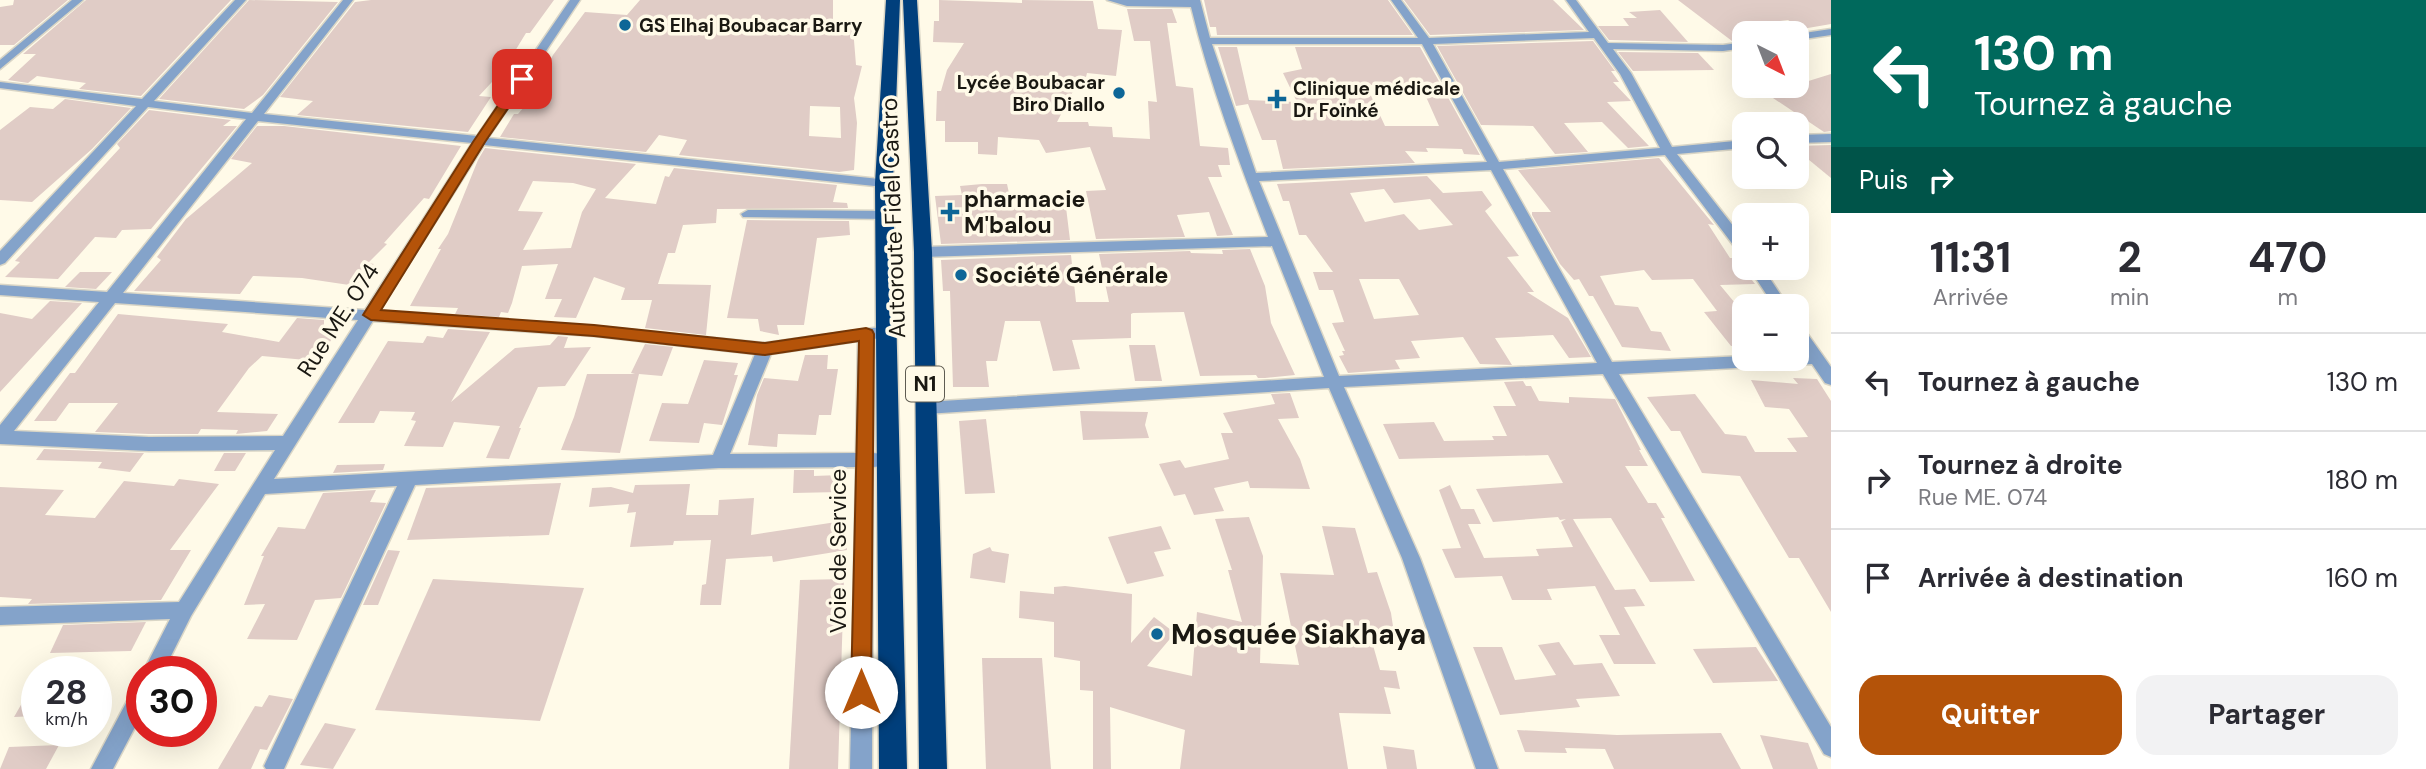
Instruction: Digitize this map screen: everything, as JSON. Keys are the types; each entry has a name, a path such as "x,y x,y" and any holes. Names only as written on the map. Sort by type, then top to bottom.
{"highway":[{"name":"Autoroute Fidel Castro","path":"893,0 884,183 893,769"},
{"name":"Autoroute Fidel Castro","path":"910,0 923,252 933,769"}],"street":[{"path":"0,65 78,0"},
{"path":"0,260 241,0"},
{"path":"0,437 348,0"},
{"name":"Rue ME. 074","path":"161,656 184,610 288,443 479,142 575,0"},
{"path":"1112,0 1127,3 1196,2 1205,41 1251,177 1334,382 1411,558 1487,769"},
{"path":"1396,0 1426,41 1608,369 1831,747"},
{"path":"1571,0 1625,73 1669,152 1732,234"},
{"path":"1810,35 1831,32"},
{"path":"1205,41 1601,40 1732,47"},
{"path":"0,85 479,142 884,183"},
{"path":"1809,139 1831,138"},
{"path":"1251,177 1494,166 1732,145"},
{"path":"748,214 886,215"},
{"path":"923,252 1276,240"},
{"path":"0,290 594,331 765,349 888,331"},
{"name":"Voie de Service","path":"861,769 866,334"},
{"path":"1809,348 1831,379"},
{"path":"719,461 765,349"},
{"path":"926,408 1334,382 1816,358"},
{"path":"0,437 149,444 288,443"},
{"path":"262,487 719,461 888,460"},
{"path":"275,766 409,479"},
{"path":"0,616 184,610"},
{"path":"103,769 126,724"}],"building":[{"path":"14,0 68,0 14,45 0,45 0,7 13,5"},
{"path":"86,0 231,0 141,96 79,89 86,83 37,76 28,83 8,80 36,54 23,54"},
{"path":"249,0 338,2 263,95 244,109 159,99"},
{"path":"554,0 530,33 526,33 504,69 479,96 491,97 468,132 297,115 313,101 280,97 355,2"},
{"path":"640,0 833,0 833,29 853,28 856,65 862,66 854,98 857,123 854,170 839,172 679,155 687,140 659,135 646,152 500,137 514,114 518,114 549,78 541,78 553,55 585,12 627,15","holes":["810,106 840,107 841,138 809,136"]},
{"path":"939,0 1022,3 1022,0 1093,1 1098,29 1122,30 1116,76 1087,73 1086,77 1081,76 1057,122 1088,122 1089,126 1112,127 1113,137 1150,139 1148,101 1157,102 1150,41 1134,41 1127,9 1172,9 1177,23 1167,23 1176,86 1193,88 1200,146 1228,148 1230,165 1218,165 1222,177 1208,177 1233,235 1217,236 1209,212 1177,215 1185,237 1096,239 1086,191 1106,190 1090,147 1046,153 1039,140 998,137 997,155 978,154 978,142 945,142 945,121 936,121 937,91 941,91 947,70 964,43 933,42 934,21 939,21"},
{"path":"1204,0 1388,0 1413,35 1217,35 1216,27 1210,27"},
{"path":"1404,0 1553,0 1584,30 1430,35"},
{"path":"1678,0 1831,0 1831,24 1810,28 1810,21 1732,21 1732,41"},
{"path":"1660,10 1688,42 1609,40 1598,26 1629,26 1623,18 1637,18 1629,12"},
{"path":"1593,41 1615,71 1611,71 1619,82 1613,82 1631,101 1607,102 1649,146 1628,148 1602,122 1564,123 1588,152 1555,154 1533,126 1481,125 1437,46"},
{"path":"1218,47 1237,47 1249,100 1297,102 1283,73 1302,69 1295,47 1420,47 1480,155 1464,154 1462,149 1426,148 1428,152 1405,151 1415,163 1283,169 1276,140 1262,140 1248,104 1236,106","holes":["1409,84 1423,90 1439,126 1385,126 1366,85"]},
{"path":"1618,52 1698,53 1714,70 1633,71"},
{"path":"1831,74 1831,131 1824,132 1809,122 1809,112 1794,112 1773,98 1810,98 1810,81"},
{"path":"65,99 131,108 92,149 32,202 0,200 0,130 30,107 53,109"},
{"path":"149,110 231,120 223,126 237,126 151,229 122,230 116,238 95,237 58,279 5,277 20,262 15,261 120,148 117,144"},
{"path":"257,126 284,126 461,146 429,199 424,198 384,243 387,244 368,263 374,264 356,286 302,278 253,276 240,294 134,291 161,260 157,257 186,219 252,163 231,159"},
{"path":"1831,145 1831,178 1809,160 1809,146"},
{"path":"485,148 636,164 605,198 656,204 665,176 669,177 674,168 837,185 833,202 847,203 848,208 717,209 716,223 683,225 675,253 668,253 658,284 711,285 706,335 645,328 652,300 621,300 625,288 594,277 576,318 554,317 562,299 545,299 558,264 522,266 508,313 501,312 499,317 455,314 458,308 410,306 448,234","holes":["533,181 573,183 596,189 582,212 571,248 523,250 543,212 518,211"]},
{"path":"1659,158 1714,225 1708,224 1732,258 1732,280 1752,280 1755,284 1720,285 1732,299 1732,346 1704,312 1717,311 1693,279 1652,280 1644,270 1600,276 1615,305 1638,307 1651,331 1661,332 1671,351 1622,347 1593,296 1589,296 1579,279 1574,280 1560,264 1532,215 1532,212 1551,212 1518,170"},
{"path":"1427,176 1443,193 1482,191 1492,205 1485,211 1519,256 1507,257 1534,292 1527,292 1568,318 1591,357 1569,358 1553,335 1495,338 1512,365 1480,364 1463,337 1411,341 1420,358 1395,360 1400,369 1348,373 1339,356 1344,355 1342,351 1345,351 1332,323 1344,322 1333,290 1319,290 1313,272 1333,272 1306,235 1299,235 1289,201 1283,201 1277,184","holes":["1384,189 1394,203 1430,199 1453,225 1419,230 1404,214 1365,222 1350,193","1359,279 1399,279 1419,315 1374,319"]},
{"path":"1007,184 1012,207 1050,206 1050,199 1065,199 1070,240 941,244 935,196 962,195 960,186"},
{"path":"747,220 849,221 850,235 817,238 804,325 777,325 779,335 760,331 758,319 727,318"},
{"path":"1250,249 1265,286 1271,323 1295,375 1265,378 1258,378 1256,375 1200,376 1184,312 1133,313 1131,338 1072,340 1080,369 1053,371 1040,321 1005,321 997,361 986,361 989,387 953,387 950,291 943,291 941,260 1071,255 1076,302 1109,302 1099,254 1190,251 1223,254 1222,250"},
{"path":"80,272 112,272 96,289 65,287"},
{"path":"50,301 82,303 0,392 0,313 32,319"},
{"path":"118,314 228,324 222,332 279,342 297,318 324,320 324,326 340,327 317,361 262,356 249,368 217,412 278,414 267,431 236,434 238,430 201,429 198,434 95,432 118,403 69,403 56,421 34,421 70,373 75,373"},
{"path":"448,329 490,332 451,402 515,348 550,345 558,336 568,337 564,348 591,347 565,386 538,387 519,428 509,459 486,458 500,426 454,422 443,447 404,446 416,421 411,420 415,412 380,411 374,423 338,423 388,341 423,343 427,336 443,338"},
{"path":"645,344 673,347 662,376 639,374 620,453 561,450 587,374 635,374 631,373"},
{"path":"1129,345 1155,345 1162,381 1135,381"},
{"path":"805,355 828,355 827,369 838,369 831,415 819,415 816,435 778,434 777,447 748,445 757,395 764,378 798,381"},
{"path":"704,360 738,363 734,375 738,375 722,425 704,423 699,443 649,441 662,403 688,404"},
{"path":"1793,378 1817,379 1831,401 1831,612 1799,558 1789,558 1740,476 1702,473 1680,431 1671,431 1647,397 1695,394 1725,434 1746,436 1755,452 1797,452 1787,438 1808,437 1789,409 1765,407 1751,380 1798,384"},
{"path":"1523,381 1526,386 1531,386 1539,401 1569,403 1569,397 1615,399 1641,450 1648,466 1625,466 1648,503 1656,503 1665,518 1661,518 1695,581 1650,582 1611,518 1573,519 1615,590 1635,589 1645,606 1624,607 1656,664 1614,664 1599,635 1620,635 1595,586 1547,589 1552,600 1512,600 1502,576 1455,578 1442,549 1461,548 1439,490 1450,485 1461,509 1474,509 1481,524 1468,524 1484,558 1539,556 1536,549 1573,547 1561,522 1566,519 1560,520 1558,517 1493,522 1476,489 1563,483 1548,455 1399,459 1383,424 1434,422 1444,441 1494,440 1492,436 1507,436 1493,406 1516,406 1504,382"},
{"path":"1290,393 1299,418 1278,419 1300,459 1310,489 1250,488 1248,481 1214,488 1224,511 1194,515 1185,494 1174,496 1159,464 1180,460 1185,468 1229,459 1221,433 1233,433 1223,413 1275,404 1271,394"},
{"path":"1080,411 1148,412 1145,425 1149,438 1083,440"},
{"path":"986,419 995,493 965,494 959,421"},
{"path":"44,449 144,453 130,472 98,468 102,462 36,460"},
{"path":"224,453 246,453 235,471 214,471"},
{"path":"385,464 383,470 333,473 337,465"},
{"path":"794,470 814,470 814,476 840,475 840,492 793,493"},
{"path":"179,479 219,484 170,550 191,550 161,600 28,604 32,599 0,597 0,487 64,490 45,515 95,518 124,481 174,486"},
{"path":"561,483 549,535 407,540 426,488"},
{"path":"690,484 686,515 718,515 719,500 754,498 751,535 843,521 847,550 773,562 772,556 726,559 721,605 700,605 702,585 706,584 711,540 674,541 673,545 630,547 636,512 627,513 629,504 589,507 592,488 611,487 633,493 635,485"},
{"path":"376,490 370,502 386,503 341,598 315,600 297,640 247,639 265,604 244,605 264,556 261,556 278,527 305,529 323,493"},
{"path":"1249,517 1263,556 1260,663 1299,665 1280,573 1334,575 1322,526 1355,528 1368,573 1377,572 1391,613 1394,633 1369,631 1380,670 1396,671 1400,689 1384,687 1391,714 1339,713 1348,769 1180,769 1185,730 1110,707 1111,769 1093,769 1093,691 1080,690 1080,661 1054,657 1054,622 1019,618 1020,591 1054,594 1054,587 1065,586 1132,594 1131,643 1154,617 1175,633 1147,666 1192,676 1197,612 1242,622 1228,570 1232,570 1215,519"},
{"path":"1161,526 1171,549 1154,552 1164,576 1127,584 1108,537"},
{"path":"990,547 992,551 1009,554 1005,583 970,578 973,554"},
{"path":"388,550 400,551 378,605 363,605"},
{"path":"433,579 584,588 540,721 375,710"},
{"path":"844,579 838,769 789,769 800,580"},
{"path":"146,622 131,651 50,653 63,625"},
{"path":"1559,642 1574,665 1602,663 1620,696 1576,699 1580,707 1500,715 1473,647 1502,647 1515,680 1556,675 1538,645"},
{"path":"1756,647 1778,681 1713,683 1693,649"},
{"path":"982,658 1042,658 1051,769 986,769"},
{"path":"269,695 293,699 267,750 260,749 251,769 218,769 255,706 262,707"},
{"path":"21,705 21,717 14,717"},
{"path":"325,723 356,729 333,769 300,765"},
{"path":"1517,730 1617,735 1721,733 1741,769 1614,769 1605,749 1565,748 1567,753 1525,752"},
{"path":"1760,735 1808,743 1818,769 1773,769"},
{"path":"1383,746 1414,750 1417,769 1387,769"},
{"path":"9,747 58,747 46,769 0,769"}],"place":[{"name":"GS Elhaj Boubacar Barry","path":"625,25"},
{"name":"Lycée Boubacar Biro Diallo","path":"1119,93"},
{"name":"Clinique médicale Dr Foïnké","path":"1277,99"},
{"name":"pharmacie M'balou","path":"950,212"},
{"name":"Société Générale","path":"961,275"},
{"name":"Mosquée Siakhaya","path":"1157,634"}],"route":[{"path":"522,79 479,142 371,315 594,331 765,349 866,334 861,692"}]}
